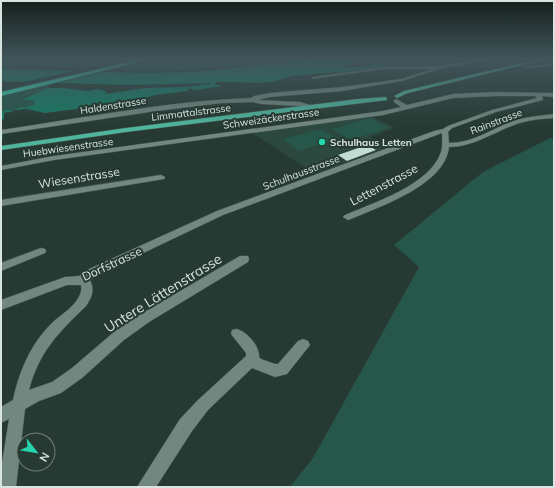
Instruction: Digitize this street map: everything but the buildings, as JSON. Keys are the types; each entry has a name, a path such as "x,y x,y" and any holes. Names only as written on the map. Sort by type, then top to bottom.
{"highway":[{"path":"1,90 37,82"},
{"path":"1,94 55,82"}],"main road":[{"path":"396,99 406,92 446,82"},
{"name":"Limmattalstrasse","path":"1,148 126,130 358,101 396,99"}],"street":[{"name":"Haldenstrasse","path":"1,132 164,108 222,101 253,100 256,97 270,95 342,89 390,82"},
{"path":"396,99 406,107 453,96 474,94 554,95"},
{"name":"Schulhausstrasse","path":"220,213 494,111 541,99 536,94"},
{"path":"253,100 273,103 304,104 311,107"},
{"name":"Schweizäckerstrasse","path":"138,147 394,112 406,107"},
{"name":"Rainstrasse","path":"446,145 461,145 521,121 554,116"},
{"name":"Lettenstrasse","path":"348,217 419,183 438,165 442,159 446,145 445,130"},
{"name":"Huebwiesenstrasse","path":"1,168 36,161 138,147"},
{"name":"Wiesenstrasse","path":"1,203 161,177"},
{"name":"Dorfstrasse","path":"1,305 65,281 72,279 81,281 93,272 220,213"},
{"path":"1,268 41,251"},
{"name":"Untere Lättenstrasse","path":"1,415 35,395 56,388 77,373 119,336 135,325 244,259"},
{"path":"7,487 19,404 24,382 35,356 46,338 86,297 88,291 87,287 85,282 81,281"},
{"path":"146,487 186,425 202,405 252,360 253,351 237,334"},
{"path":"252,360 275,371 282,369 303,345"}],"shaded area":[{"path":"25,82 270,82 216,82 214,84 222,86 196,90 188,88 189,90 187,91 106,104 96,103 76,109 45,113 22,108 34,105 35,101 22,99 49,88 88,91 98,89 106,91 105,94 146,88 186,87 211,83 126,85"},
{"path":"47,85 49,88 22,98 35,101 34,105 23,108 25,109 1,113 1,96"},
{"name":"Schulhaus Letten","path":"368,115 395,128 370,137 387,147 315,174 251,132"},
{"path":"370,118 389,128 350,140 332,129"},
{"path":"321,129 338,139 298,151 283,139"},
{"path":"550,138 554,139 554,487 290,487 313,458 419,267 394,245 483,172"}],"pier":[{"path":"25,82 63,82 49,85 15,84"}],"waterway":[{"path":"18,109 23,108"},
{"path":"1,112 11,111"},
{"path":"1,120 3,118 3,113"},
{"path":"1,141 2,134"}],"place":[{"name":"Schulhaus Letten","path":"322,142"}]}
